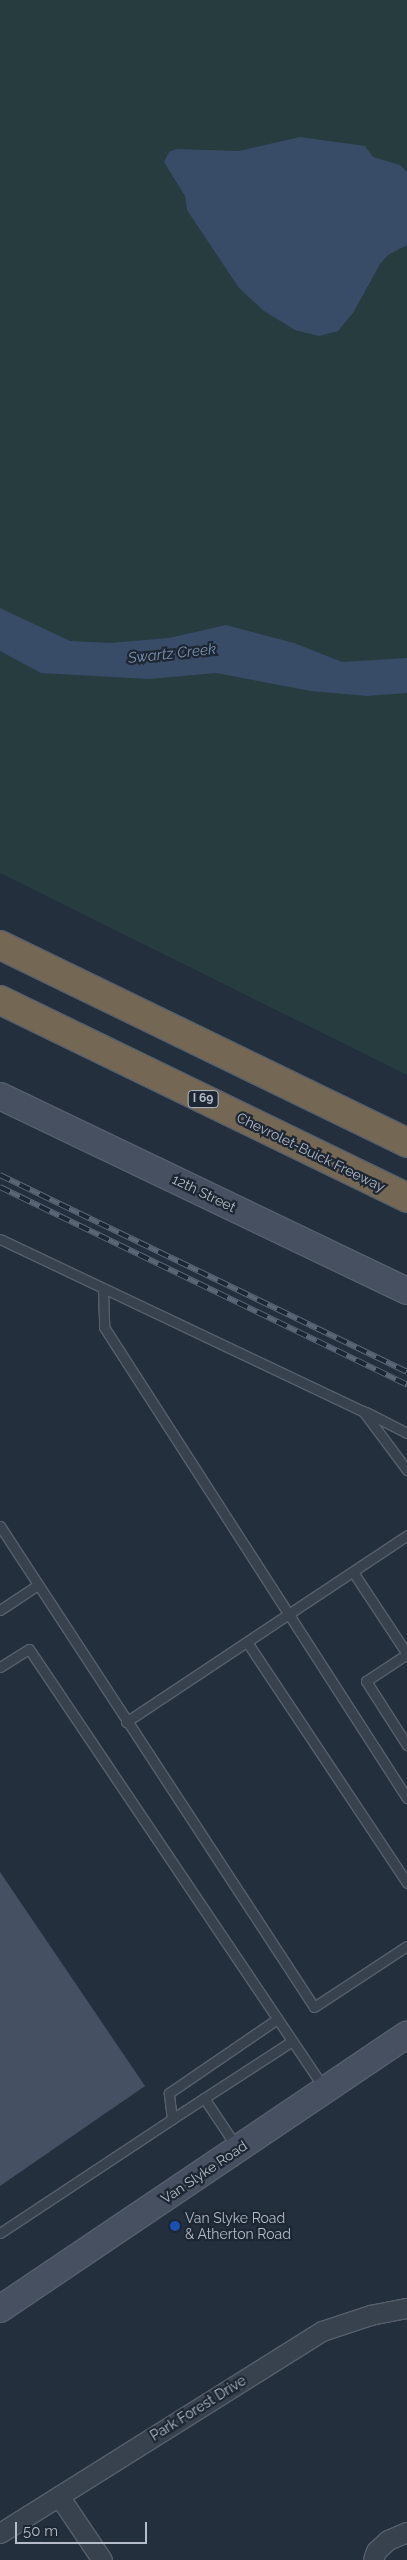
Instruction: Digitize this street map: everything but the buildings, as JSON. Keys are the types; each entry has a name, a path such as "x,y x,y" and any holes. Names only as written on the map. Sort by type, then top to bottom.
{"highway":[{"path":"0,945 407,1143"},
{"name":"Chevrolet-Buick Freeway","path":"0,1000 407,1198"}],"street":[{"name":"12th Street","path":"0,1096 407,1291"},
{"name":"Van Slyke Road","path":"0,2310 406,2035"},
{"name":"Park Forest Drive","path":"0,2533 322,2331 370,2315 407,2308"},
{"path":"59,2496 102,2560"},
{"path":"373,2560 376,2551 388,2540 407,2532"}],"lane":[{"path":"0,1239 103,1290 407,1433"},
{"path":"103,1290 104,1327 407,1798"},
{"path":"363,1411 407,1470"},
{"path":"0,1526 36,1586 314,2007 407,1946"},
{"path":"126,1722 407,1535"},
{"path":"353,1572 407,1654 366,1681 407,1745"},
{"path":"0,1610 36,1586"},
{"path":"247,1642 407,1883"},
{"path":"0,1667 29,1649 325,2090"},
{"path":"172,2119 169,2093 277,2018"},
{"path":"0,2233 292,2041"},
{"path":"204,2098 237,2149"}],"green space":[{"path":"0,0 407,0 407,1075 0,873"}],"water":[{"path":"300,137 365,146 373,157 400,165 407,172 407,245 388,255 380,264 353,313 338,331 319,336 295,330 264,311 239,288 187,210 185,196 164,162 169,152 176,149 239,151"},
{"name":"Swartz Creek","path":"0,608 70,641 110,643 169,638 226,625 294,643 342,662 407,658 407,693 367,696 311,691 216,673 149,679 41,673 0,651"}],"railway":[{"path":"0,1175 407,1372"},
{"path":"0,1187 407,1385"}],"place":[{"name":"Van Slyke Road & Atherton Road","path":"175,2226"}]}
